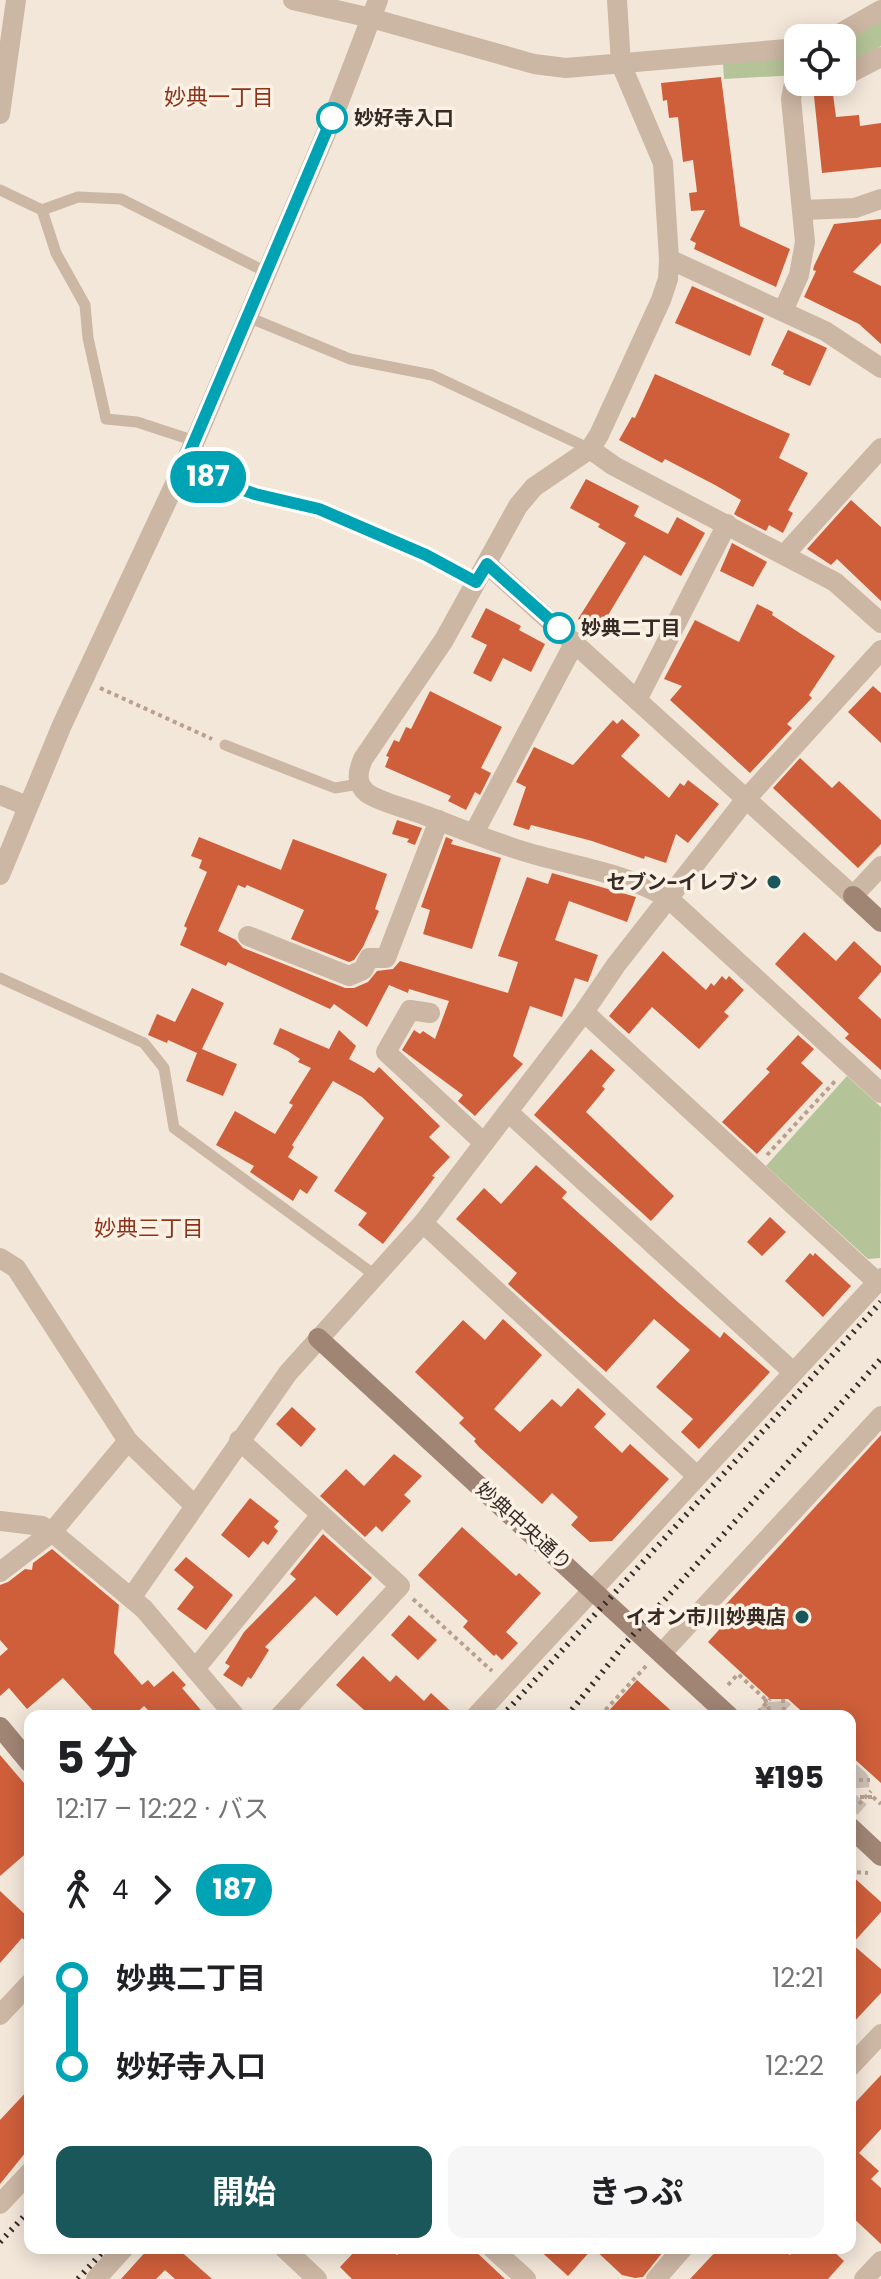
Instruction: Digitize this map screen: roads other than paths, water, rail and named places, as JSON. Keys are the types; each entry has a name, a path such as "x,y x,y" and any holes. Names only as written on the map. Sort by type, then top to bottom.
{"street":[{"path":"0,114 16,0"},
{"path":"293,0 374,9 534,64 566,68 784,49"},
{"path":"617,0 621,64 663,163 668,279 599,435 590,449 534,487 518,506 444,640 363,759 358,771 359,784 368,794 539,856 597,869 650,888 668,898 881,1093"},
{"path":"0,875 82,680 195,441 335,112 374,9"},
{"path":"856,24 881,10"},
{"path":"856,70 881,57"},
{"path":"783,311 803,260 803,210 792,96"},
{"path":"803,210 855,208 881,199"},
{"path":"669,259 846,342 881,368"},
{"path":"785,554 881,448"},
{"path":"590,449 614,466 835,582 881,623"},
{"path":"637,700 727,524"},
{"path":"487,564 881,922"},
{"path":"474,833 575,642"},
{"path":"131,1598 288,1373 423,1223 746,799 881,650"},
{"path":"0,795 27,806"},
{"path":"248,936 349,976 363,970 369,958 386,958 439,820"},
{"path":"853,896 881,866"},
{"path":"430,1013 410,1010 386,1052 484,1143"},
{"path":"482,1710 879,1280 584,1012"},
{"path":"508,1112 793,1372"},
{"path":"423,1223 697,1476"},
{"path":"0,1258 16,1268 128,1441 194,1505"},
{"name":"妙典中央通り","path":"318,1338 593,1590 654,1660 721,1710"},
{"path":"654,1660 881,1416"},
{"path":"239,1440 400,1586 286,1710"},
{"path":"0,1572 52,1532 128,1441"},
{"path":"195,1669 321,1515"},
{"path":"0,1521 42,1526 52,1532 144,1609 230,1710"},
{"path":"0,1727 24,1756"},
{"path":"856,1833 881,1856"},
{"path":"0,2015 24,1989"},
{"path":"856,2062 877,2046"},
{"path":"0,2204 24,2178"},
{"path":"101,2277 119,2254"},
{"path":"290,2254 317,2279"},
{"path":"499,2254 526,2279"},
{"path":"656,2279 678,2254"},
{"path":"864,2279 881,2261"}],"lane":[{"path":"0,190 42,210 78,197 121,199 266,272"},
{"path":"42,210 56,253 85,305 90,353 106,419 137,422 195,441"},
{"path":"248,317 350,359 432,375 590,449"},
{"path":"183,468 255,494 319,509 426,555 476,582"},
{"path":"225,745 335,788 359,784"},
{"path":"0,978 144,1043 164,1068 174,1128 376,1276"}],"tunnel":[{"path":"856,1777 859,1780 860,1797 856,1801"}],"railway":[{"path":"507,1710 881,1302"},
{"path":"572,1710 624,1645 881,1359"},
{"path":"0,2242 24,2216"},
{"path":"78,2279 101,2254"}],"place":[{"name":"妙好寺入口","path":"332,118"},
{"name":"妙典二丁目","path":"559,628"},
{"name":"セブン-イレブン","path":"774,882"},
{"name":"イオン市川妙典店","path":"802,1617"}],"district":[{"name":"妙典一丁目","path":"219,97"},
{"name":"妙典三丁目","path":"149,1228"}]}
